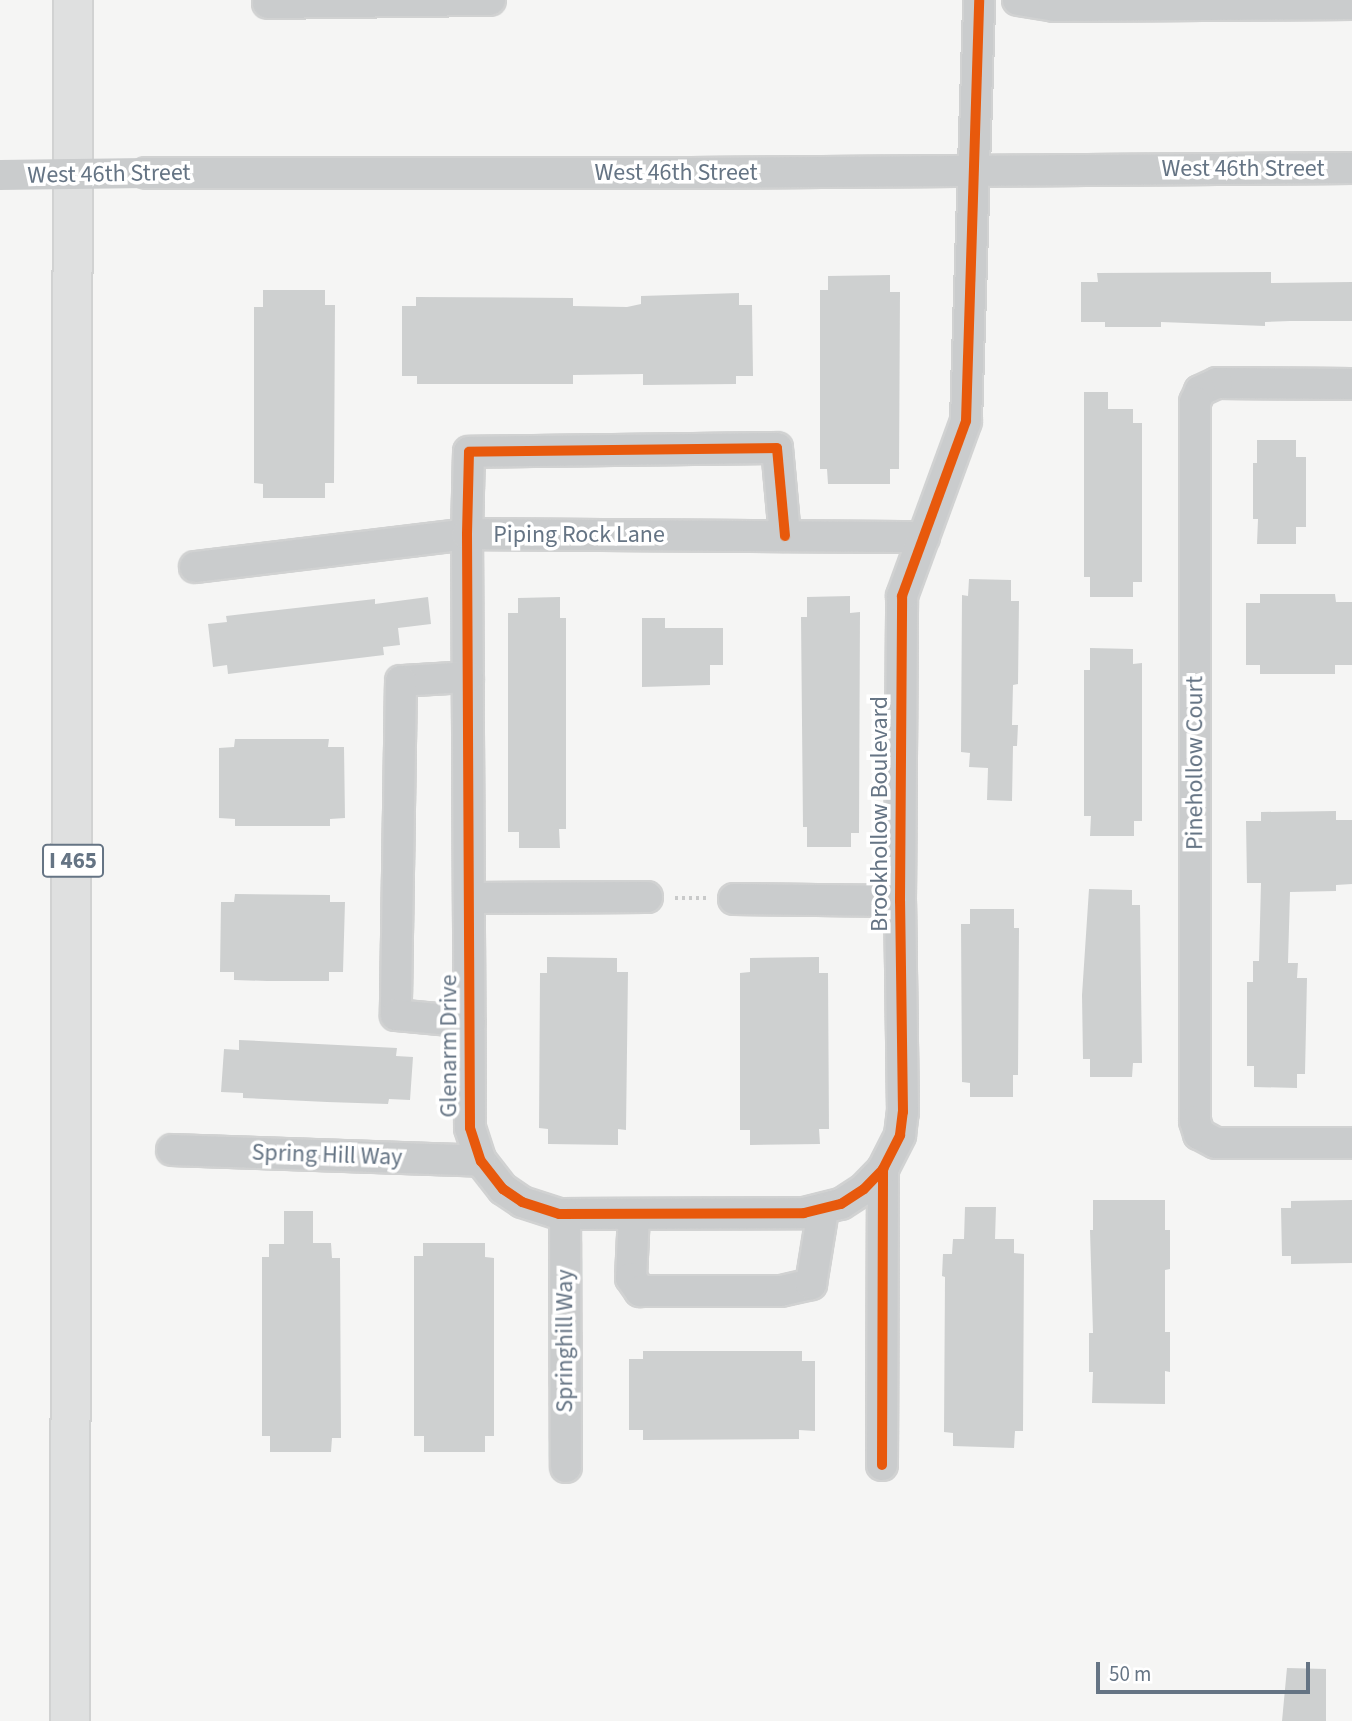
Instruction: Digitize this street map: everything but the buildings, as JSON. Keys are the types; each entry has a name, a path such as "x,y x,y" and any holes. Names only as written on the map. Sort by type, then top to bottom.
{"highway":[{"name":"I 465","path":"69,1721 73,0"}],"street":[{"path":"268,3 490,0"},
{"name":"Brookhollow Boulevard","path":"883,1465 883,1169 900,1135 903,1112 900,901 902,596 965,421 979,0"},
{"path":"1018,0 1054,6 1339,3"},
{"name":"West 46th Street","path":"0,175 1352,168"},
{"name":"Pinehollow Court","path":"1352,384 1217,383 1200,391 1195,402 1195,1121 1199,1134 1216,1143 1352,1143"},
{"name":"Glenarm Drive","path":"785,536 777,448 470,452 467,534 471,898 469,1115 473,1143 481,1161 503,1189 522,1202 565,1214 804,1213 823,1210 864,1189 883,1169"},
{"name":"Piping Rock Lane","path":"195,567 467,534 924,537"},
{"path":"468,677 401,681 396,1015 470,1022"},
{"path":"471,898 647,897"},
{"path":"734,899 900,901"},
{"name":"Spring Hill Way","path":"172,1150 481,1161"},
{"path":"634,1214 631,1278 640,1291 781,1292 811,1283 823,1210"},
{"name":"Springhill Way","path":"565,1214 566,1467"}],"path":[{"path":"647,897 734,899"}],"cycle path":[{"path":"882,1465 883,1169 900,1135 903,1112 900,901 902,596 966,421 979,0"},
{"path":"785,536 777,448 469,452 467,534 470,1128 481,1161 503,1189 522,1202 559,1214 804,1213 841,1204 864,1189 883,1169"}]}
